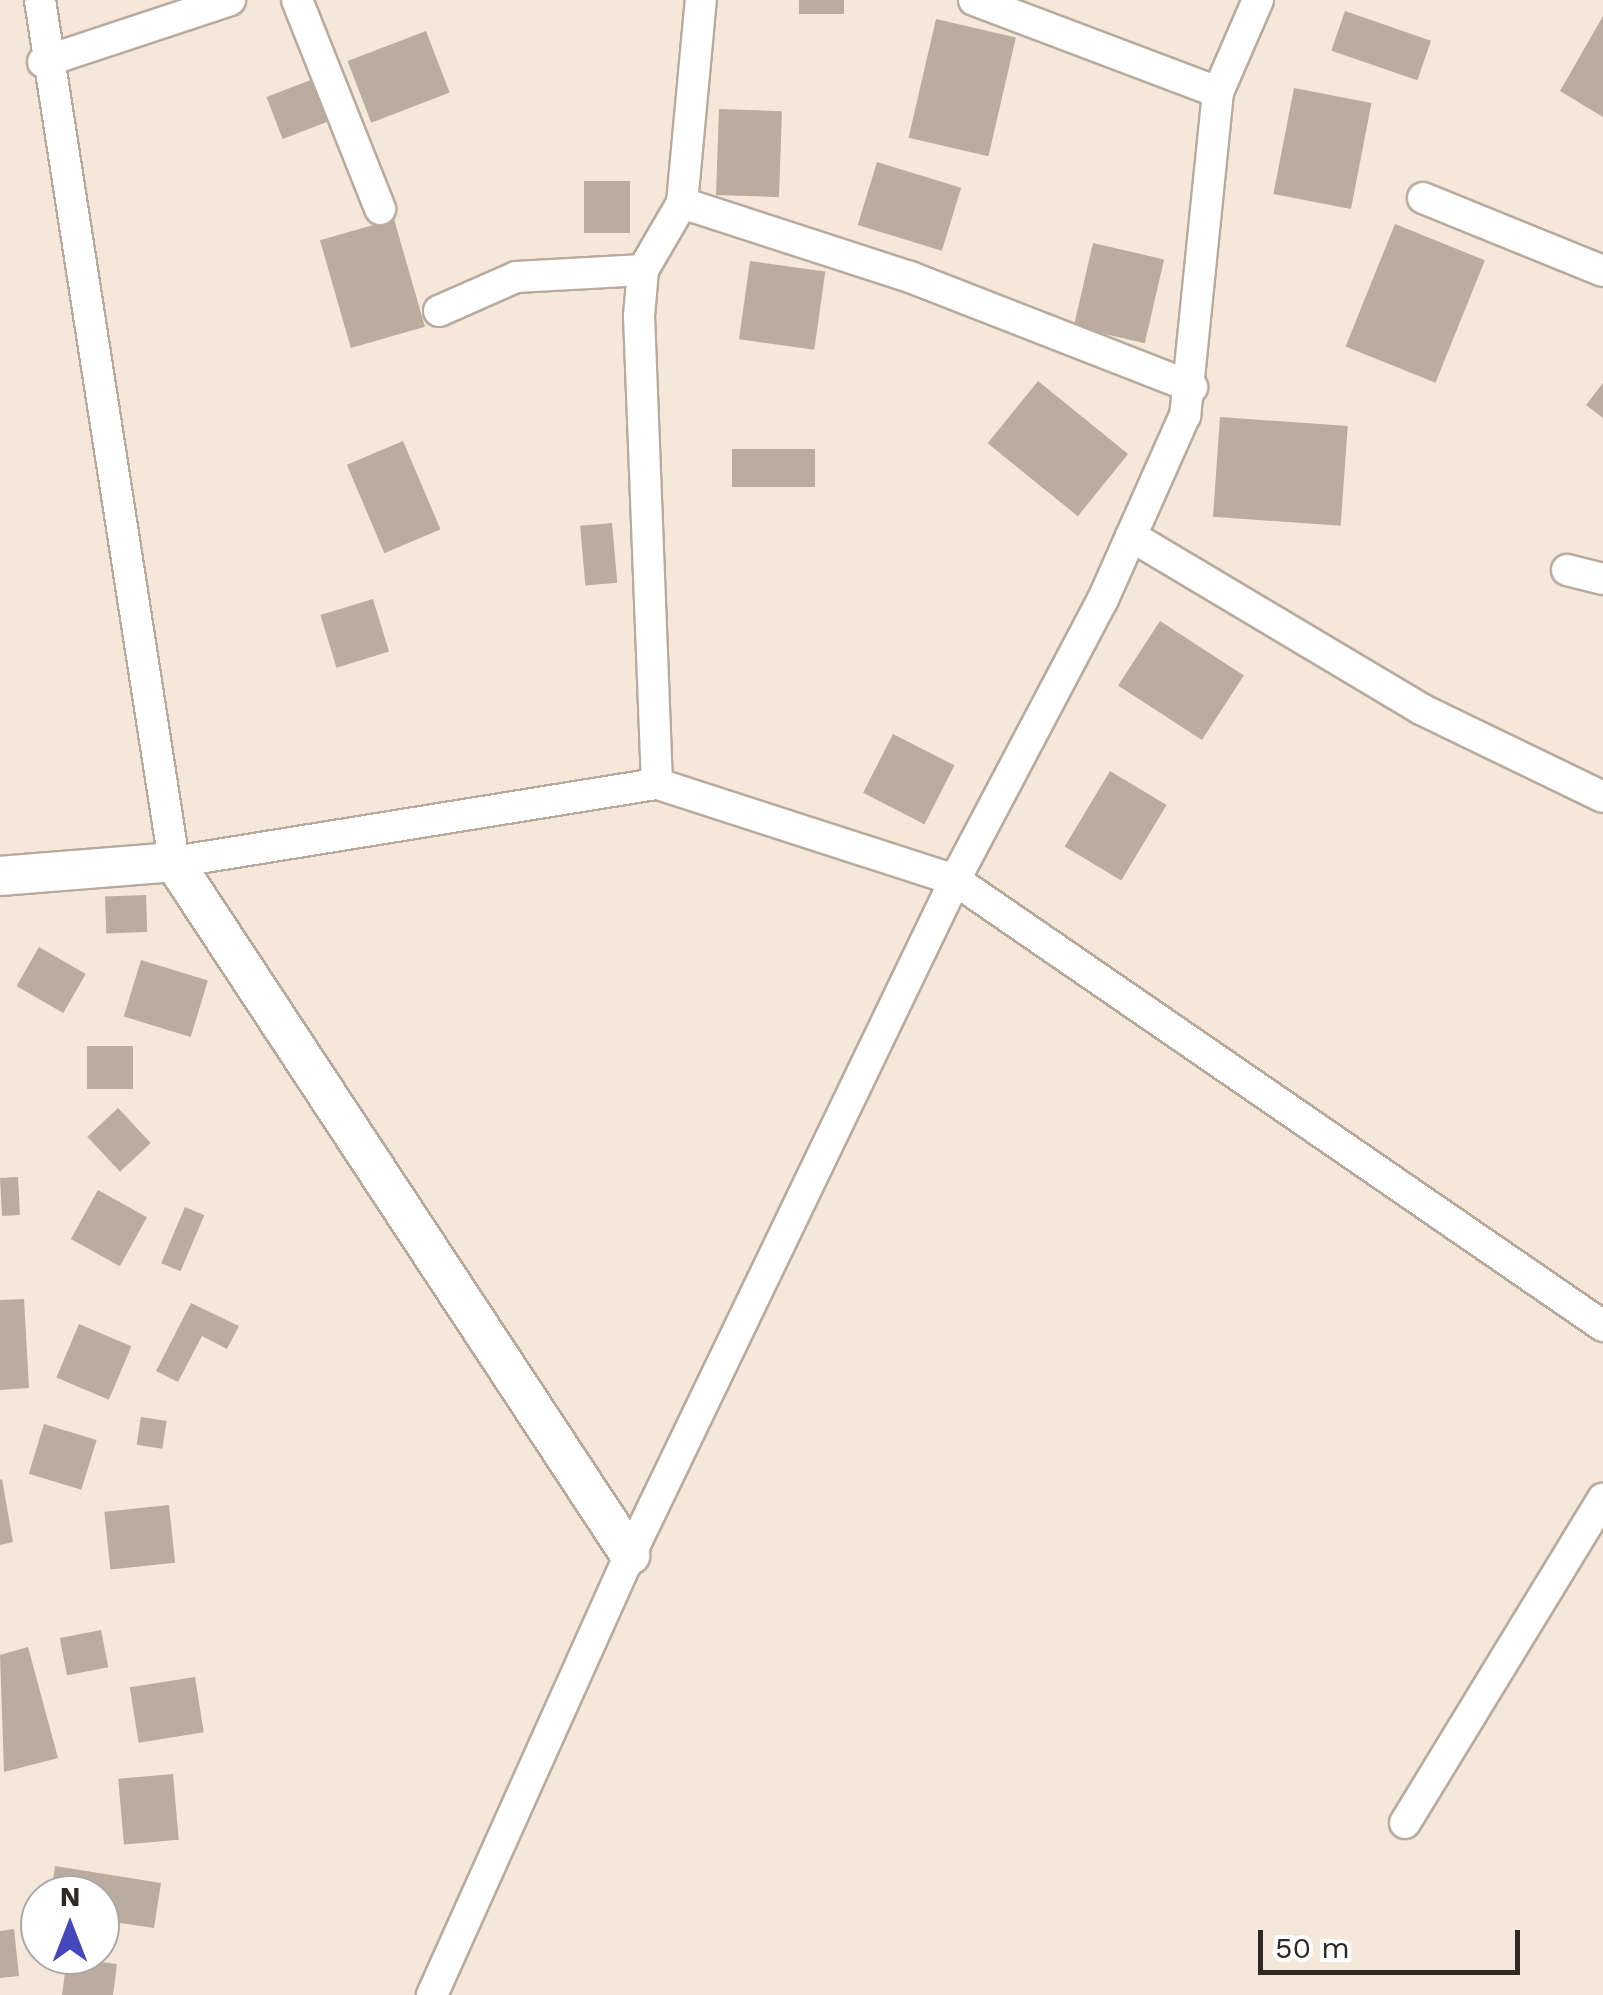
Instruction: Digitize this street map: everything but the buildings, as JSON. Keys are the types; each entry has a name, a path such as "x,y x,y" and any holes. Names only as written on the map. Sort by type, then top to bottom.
{"street":[{"path":"40,0 43,62 174,862 630,1554"},
{"path":"43,62 230,0"},
{"path":"297,0 380,209"},
{"path":"658,784 643,270 682,203 701,0"},
{"path":"974,0 1218,92"},
{"path":"432,1995 630,1554 954,880 1131,536 1192,388 1218,92 1258,0"},
{"path":"1423,198 1603,272"},
{"path":"682,203 910,277 1192,388"},
{"path":"438,310 516,277 643,270"},
{"path":"1131,536 1421,708 1603,797"},
{"path":"1567,570 1603,579"},
{"path":"0,876 174,862 658,784 954,880 1603,1326"},
{"path":"1404,1824 1603,1499"}]}
